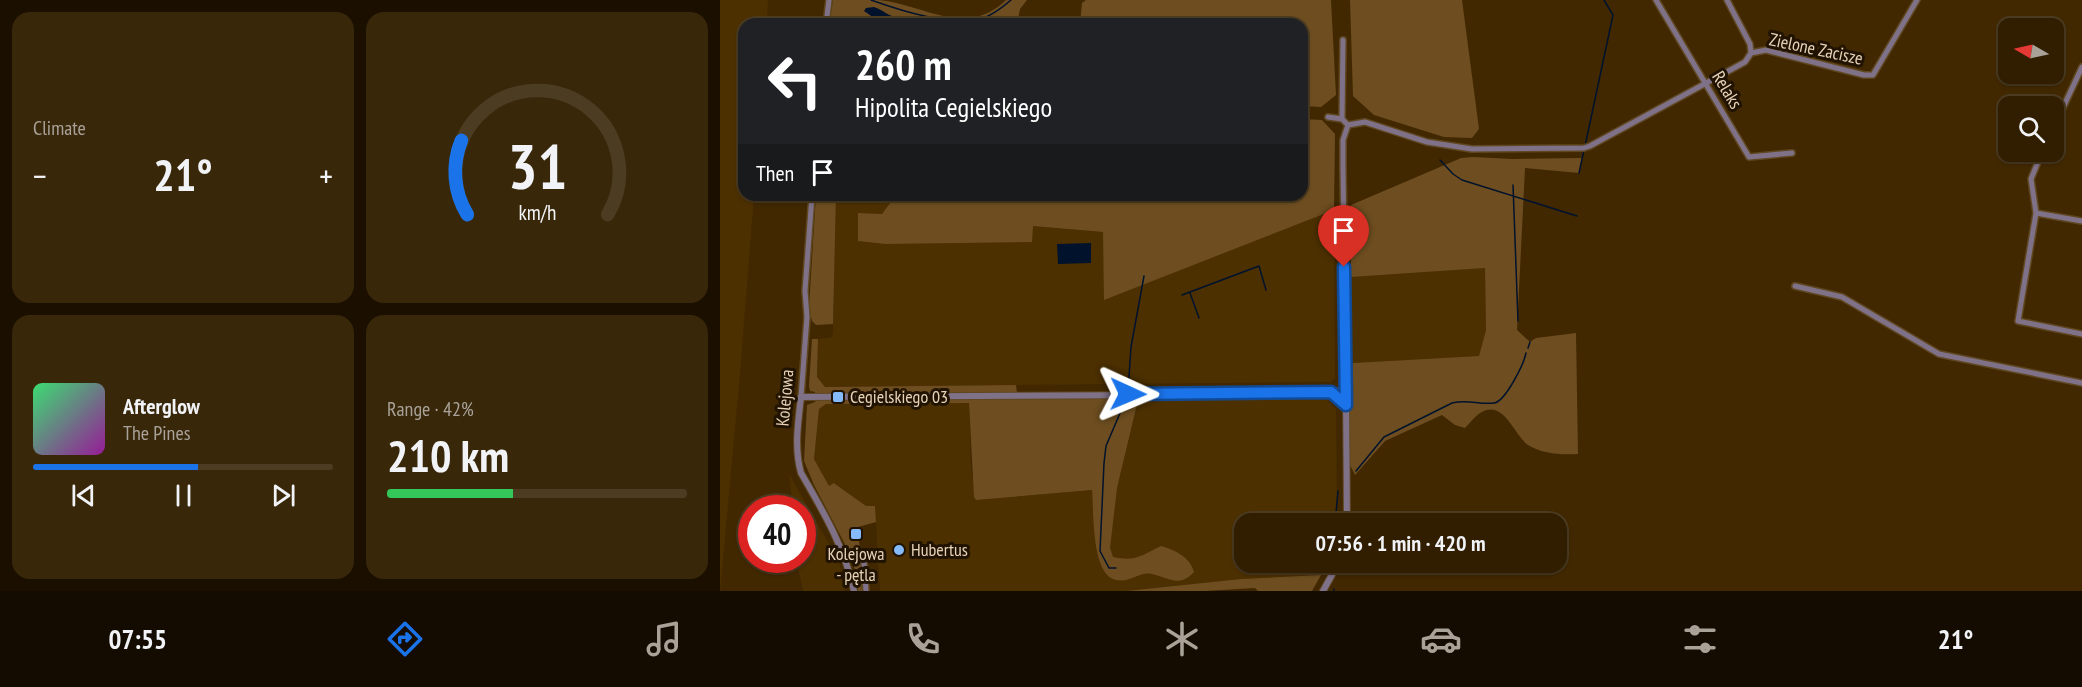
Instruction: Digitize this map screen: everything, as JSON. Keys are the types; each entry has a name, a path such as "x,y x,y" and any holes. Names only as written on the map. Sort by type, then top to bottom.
{"street":[{"path":"827,18 829,0"},
{"name":"Relaks","path":"1656,0 1749,158 1792,153"},
{"path":"1727,0 1750,44 1751,53"},
{"name":"Zielone Zacisze","path":"1348,125 1365,122 1427,142 1472,149 1584,148 1745,62 1751,53 1766,50 1864,75 1873,75 1917,0"},
{"path":"1342,119 1343,40"},
{"path":"2064,105 2082,67"},
{"path":"1328,117 1342,119 1348,125 1344,140 1343,168 1347,513"},
{"path":"2038,162 2031,179 2036,213 2018,321 2082,334"},
{"name":"Kolejowa","path":"812,201 805,291 807,317 797,461 801,473 839,544 849,568 854,591"},
{"path":"2036,213 2082,221"},
{"path":"1795,286 1842,297 1940,354 2082,383"},
{"path":"801,397 1346,391"},
{"path":"1331,392 1346,405"},
{"path":"864,563 866,591"},
{"path":"1323,591 1332,573"}],"shaded area":[{"path":"720,0 768,0 767,18 738,18 738,201 754,201 720,591"},
{"path":"833,0 879,0 960,18 830,18"},
{"path":"1006,0 1027,0 1020,9 1018,18 960,18 975,17 991,11"},
{"path":"1086,0 1331,0 1336,95 1321,107 1308,106 1308,18 1081,18 1082,3"},
{"path":"1350,0 1462,0 1479,129 1472,138 1444,137 1374,115 1353,96"},
{"path":"1308,119 1322,120 1335,134 1334,210 1104,300 1103,232 1033,226 1032,242 885,244 858,241 858,213 882,214 892,201 1308,201"},
{"path":"1461,158 1582,158 1579,173 1525,168 1517,330 1530,342 1536,338 1576,333 1578,454 1552,453 1528,445 1503,415 1490,410 1480,413 1465,428 1455,425 1442,415 1385,441 1355,475 1350,465 1350,373 1353,372 1353,363 1479,356 1486,330 1485,268 1351,277 1351,205"},
{"path":"816,201 836,201 833,324 816,325 812,321 809,307"},
{"path":"836,201 892,201 882,214 859,213 858,241 885,244 1031,242 1032,226 1103,232 1105,299 1334,210 1335,378 1331,382 825,387 817,377 818,339 832,337"},
{"path":"1485,268 1486,331 1479,356 1353,363 1351,277"},
{"path":"812,339 818,339 817,377 825,387 1016,385 1017,393 815,394 810,391 809,386"},
{"path":"1127,396 1127,399 1138,400 1117,488 1110,548 1113,557 1133,558 1161,546 1177,552 1189,562 1194,572 1189,577 1179,581 1152,574 1143,574 1126,580 1116,580 1108,576 1102,567 1095,541 1092,490 976,500 969,403 826,404 819,409 814,459 829,486 834,483 866,506 875,506 876,522 858,527 863,591 858,591 850,554 804,461 807,405 816,400"},
{"path":"1317,398 1327,400 1336,409 1337,513 1234,513 1234,573 1322,573 1321,575 1241,579 1126,591 880,591 875,506 866,506 835,483 829,486 814,459 819,409 826,404 969,403 971,468 976,500 1117,488 1138,400"},
{"path":"789,474 801,495 791,495"},
{"path":"816,521 839,561 845,591 803,591 799,573 816,573"},
{"path":"1321,575 1312,591 1258,591 1255,588 1205,591 1126,591 1241,579"}],"water":[{"path":"874,7 897,18 874,18 864,11 866,8"},
{"path":"1091,243 1091,263 1058,264 1057,244"}],"waterway":[{"path":"871,0 937,18"},
{"path":"983,18 1011,0"},
{"path":"1585,146 1613,15 1604,0"},
{"path":"1579,173 1584,150"},
{"path":"1440,160 1462,180 1577,216"},
{"path":"1513,185 1518,321"},
{"path":"1182,295 1259,266 1266,290"},
{"path":"1128,391 1131,347 1144,276"},
{"path":"1190,293 1199,318"},
{"path":"1528,348 1530,342"},
{"path":"1356,471 1384,437 1452,403 1494,403 1498,401 1513,382 1526,353"},
{"path":"1116,568 1109,568 1100,551 1104,463 1106,446 1126,399"},
{"path":"1336,513 1338,491"}],"place":[{"name":"Cegielskiego 03","path":"838,397"},
{"name":"Kolejowa - pętla","path":"856,534"},
{"name":"Hubertus","path":"899,550"}],"route":[{"path":"1128,394 1331,392 1346,405 1344,267"}]}
